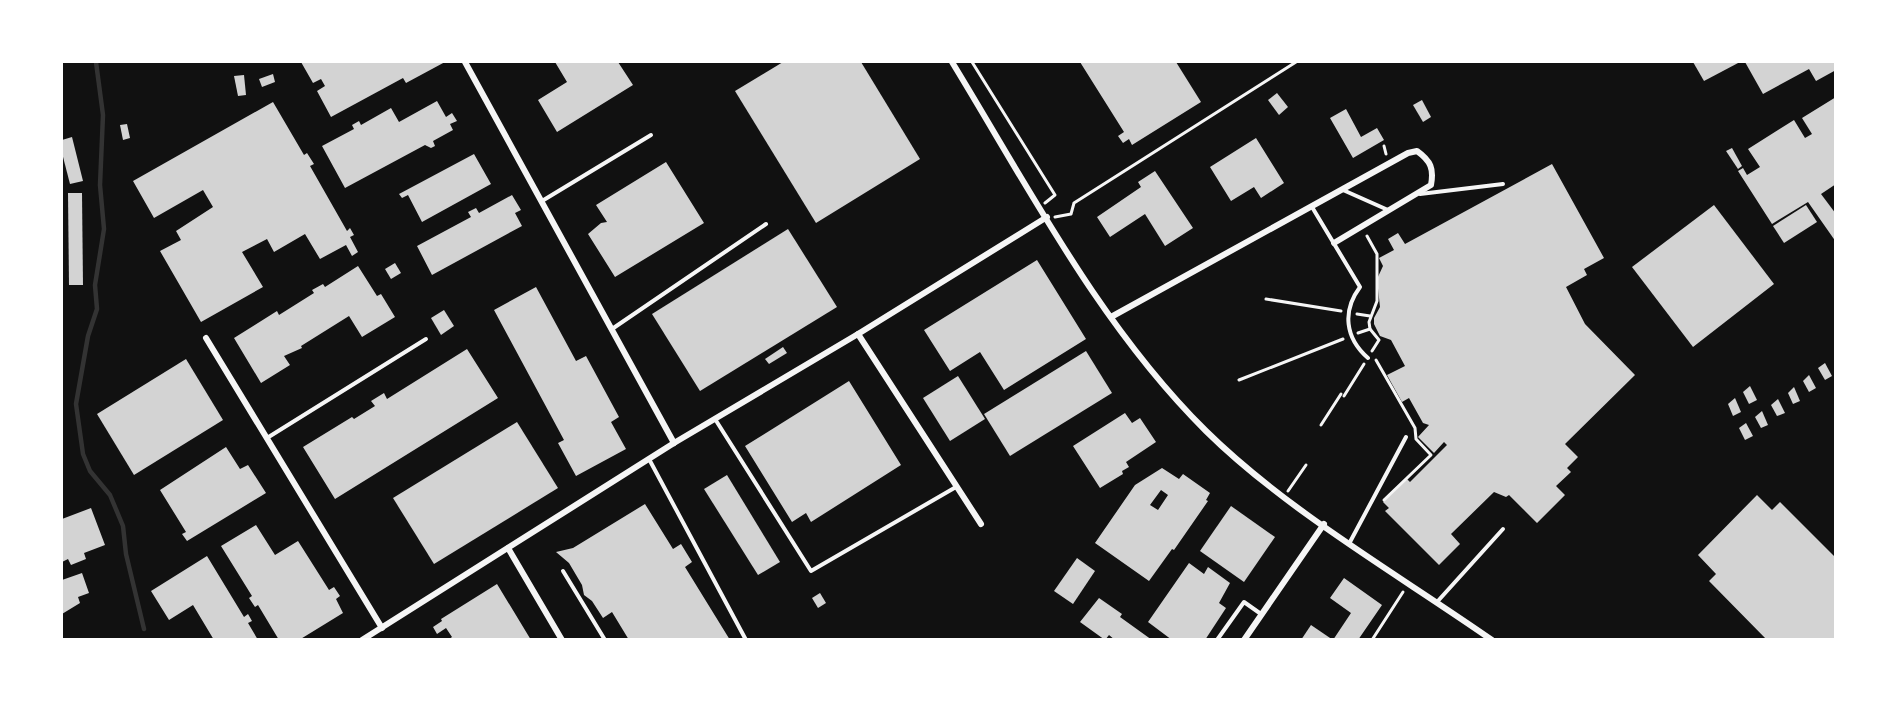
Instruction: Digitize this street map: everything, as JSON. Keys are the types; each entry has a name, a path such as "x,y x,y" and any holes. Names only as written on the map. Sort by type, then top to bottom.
{"street":[{"path":"465,62 674,443"},
{"path":"952,62 1040,206 1112,317 1144,362 1183,407 1234,456 1284,496 1491,639"},
{"path":"1112,317 1408,153 1418,151 1428,159 1433,171 1431,185 1334,243"},
{"path":"362,639 674,443 858,334 1047,217"},
{"path":"858,334 981,524"},
{"path":"206,338 382,628"},
{"path":"1244,639 1324,524"},
{"path":"508,548 561,639"}],"lane":[{"path":"542,201 651,135"},
{"path":"1416,194 1503,184"},
{"path":"1342,189 1389,210"},
{"path":"1312,206 1360,287 1348,312 1351,336 1368,358"},
{"path":"612,329 766,224"},
{"path":"267,438 426,339"},
{"path":"715,420 811,571 957,486"},
{"path":"1350,542 1406,437"},
{"path":"649,459 746,639"},
{"path":"1437,602 1503,529"},
{"path":"563,571 605,639"},
{"path":"1217,639 1244,602 1261,614"}],"path":[{"path":"972,62 1055,195 1040,206"},
{"path":"1047,217 1071,214 1074,202 1296,62"},
{"path":"1321,425 1379,340 1370,329 1370,316 1377,301 1377,254 1361,226"},
{"path":"1266,299 1370,316"},
{"path":"1239,380 1370,329"},
{"path":"1372,352 1415,428 1416,439 1431,455 1383,501"},
{"path":"1284,496 1306,465"},
{"path":"1372,639 1409,583"}],"building":[{"path":"301,62 445,62 406,83 403,78 331,117 317,91 325,86 321,79 313,83"},
{"path":"555,62 618,62 633,85 557,132 538,100 567,82"},
{"path":"783,62 861,62 920,159 816,223 735,91"},
{"path":"1080,62 1176,62 1201,102 1132,145 1129,139 1123,143 1118,136 1124,132"},
{"path":"1693,62 1740,62 1704,81"},
{"path":"1745,62 1836,62 1836,70 1816,81 1809,69 1763,94"},
{"path":"273,74 275,82 262,87 259,79"},
{"path":"244,75 246,95 238,96 234,76"},
{"path":"1277,93 1288,107 1279,115 1268,100"},
{"path":"1836,97 1836,184 1821,194 1836,214 1836,242 1808,202 1772,224 1738,171 1743,168 1747,175 1760,167 1748,149 1794,120 1805,138 1812,134 1802,118"},
{"path":"1422,100 1431,117 1423,122 1413,105"},
{"path":"437,101 446,117 452,113 457,121 450,124 453,130 433,141 435,146 431,148 425,145 345,188 322,146 354,129 352,125 359,121 361,125 391,108 399,122"},
{"path":"273,102 304,155 307,153 314,164 310,166 347,231 350,228 354,235 350,237 358,252 352,256 346,245 320,259 305,234 274,252 267,239 242,252 263,287 201,322 160,251 181,240 176,231 213,207 203,190 154,218 133,181"},
{"path":"1346,109 1361,137 1377,128 1384,140 1353,158 1330,118"},
{"path":"127,124 130,138 123,140 120,125"},
{"path":"72,137 83,181 70,184 62,153 62,140"},
{"path":"1256,138 1284,183 1261,198 1254,187 1231,201 1210,167"},
{"path":"1732,148 1742,166 1738,169 1726,151"},
{"path":"474,154 491,184 422,222 408,195 402,198 399,194"},
{"path":"666,162 704,223 615,277 588,234 601,223 607,222 596,205"},
{"path":"1552,164 1604,258 1584,269 1587,275 1566,287 1585,324 1635,375 1565,444 1578,457 1567,468 1571,472 1556,486 1565,495 1537,523 1509,495 1506,497 1494,492 1451,534 1460,544 1439,565 1385,511 1389,508 1383,502 1407,479 1410,482 1447,445 1444,442 1434,453 1418,437 1429,425 1423,423 1409,398 1402,402 1387,375 1405,366 1391,340 1380,336 1374,324 1374,318 1380,307 1377,279 1383,266 1379,258 1394,250 1388,239 1398,233 1405,244"},
{"path":"1155,171 1193,228 1165,246 1145,214 1110,237 1097,217 1141,187 1138,182"},
{"path":"68,193 82,193 83,285 69,285"},
{"path":"512,195 521,210 515,213 522,226 432,275 417,246 471,217 468,212 476,208 479,213"},
{"path":"1714,205 1774,284 1693,347 1632,267"},
{"path":"1806,205 1817,222 1784,243 1773,226"},
{"path":"788,229 837,307 700,391 652,314"},
{"path":"1037,260 1086,339 1004,390 980,352 950,371 924,330"},
{"path":"395,263 401,273 391,279 385,269"},
{"path":"358,266 377,296 381,294 395,317 362,337 349,316 301,346 302,348 284,356 290,365 261,383 234,338 277,311 279,315 314,293 312,290 323,284 325,287"},
{"path":"536,287 576,361 586,356 619,417 611,422 626,449 576,476 558,443 564,440 494,310"},
{"path":"444,310 454,326 441,335 431,318"},
{"path":"783,347 787,353 769,364 765,359"},
{"path":"467,349 498,398 335,499 303,447 352,417 354,419 375,406 371,401 384,393 387,399"},
{"path":"1086,351 1112,393 1010,456 984,414"},
{"path":"186,359 223,420 134,475 97,414"},
{"path":"1825,363 1832,376 1825,380 1818,368"},
{"path":"1809,375 1816,388 1809,392 1803,381"},
{"path":"958,376 985,419 950,441 923,398"},
{"path":"849,381 901,465 811,522 806,513 792,522 745,446"},
{"path":"1750,386 1757,400 1749,404 1743,392"},
{"path":"1794,387 1800,401 1793,404 1788,393"},
{"path":"1735,398 1741,412 1733,416 1728,404"},
{"path":"1778,399 1785,413 1777,416 1771,405"},
{"path":"1762,411 1768,425 1761,428 1755,417"},
{"path":"1125,413 1132,423 1140,418 1156,442 1126,462 1129,467 1122,471 1123,474 1100,488 1073,446"},
{"path":"517,422 558,488 434,564 393,498"},
{"path":"1746,423 1753,436 1745,440 1739,428"},
{"path":"226,447 240,469 248,465 266,493 187,541 182,534 186,532 160,490"},
{"path":"1162,468 1179,479 1183,474 1210,493 1206,500 1208,501 1149,581 1095,543 1135,485","holes":["1161,490 1168,495 1158,510 1150,505"]},
{"path":"727,475 780,562 758,575 704,489"},
{"path":"1757,495 1772,510 1780,502 1836,558 1836,640 1767,640 1709,581 1716,574 1698,555"},
{"path":"645,504 673,549 681,544 692,562 685,567 730,640 629,640 612,612 603,618 592,601 584,595 582,585 569,563 556,552 573,548"},
{"path":"1231,506 1275,537 1244,582 1200,551"},
{"path":"91,508 105,545 84,553 86,559 71,565 68,559 62,562 62,519"},
{"path":"256,525 275,555 298,541 329,590 334,587 340,596 336,599 343,613 299,640 279,640 258,605 255,607 249,598 252,596 221,546"},
{"path":"207,556 244,617 248,614 252,621 248,623 258,640 214,640 193,605 169,620 151,591"},
{"path":"1077,558 1095,571 1073,604 1054,591"},
{"path":"1189,563 1204,574 1208,567 1230,583 1219,603 1226,608 1205,640 1172,640 1148,622"},
{"path":"82,573 89,593 78,597 80,603 62,614 62,580"},
{"path":"1344,578 1382,605 1358,640 1333,640 1351,613 1330,598"},
{"path":"497,584 531,640 448,640 452,637 446,628 437,634 433,627 442,621 441,619"},
{"path":"820,593 826,603 818,608 812,598"},
{"path":"1099,598 1122,614 1120,617 1152,640 1115,640 1109,635 1105,640 1080,622"},
{"path":"1311,625 1333,640 1301,640"}],"waterway":[{"path":"96,62 103,115 100,185 104,229 95,285 97,309 88,336 76,404 83,454 90,471 110,495 123,526 126,554 144,629"}]}
